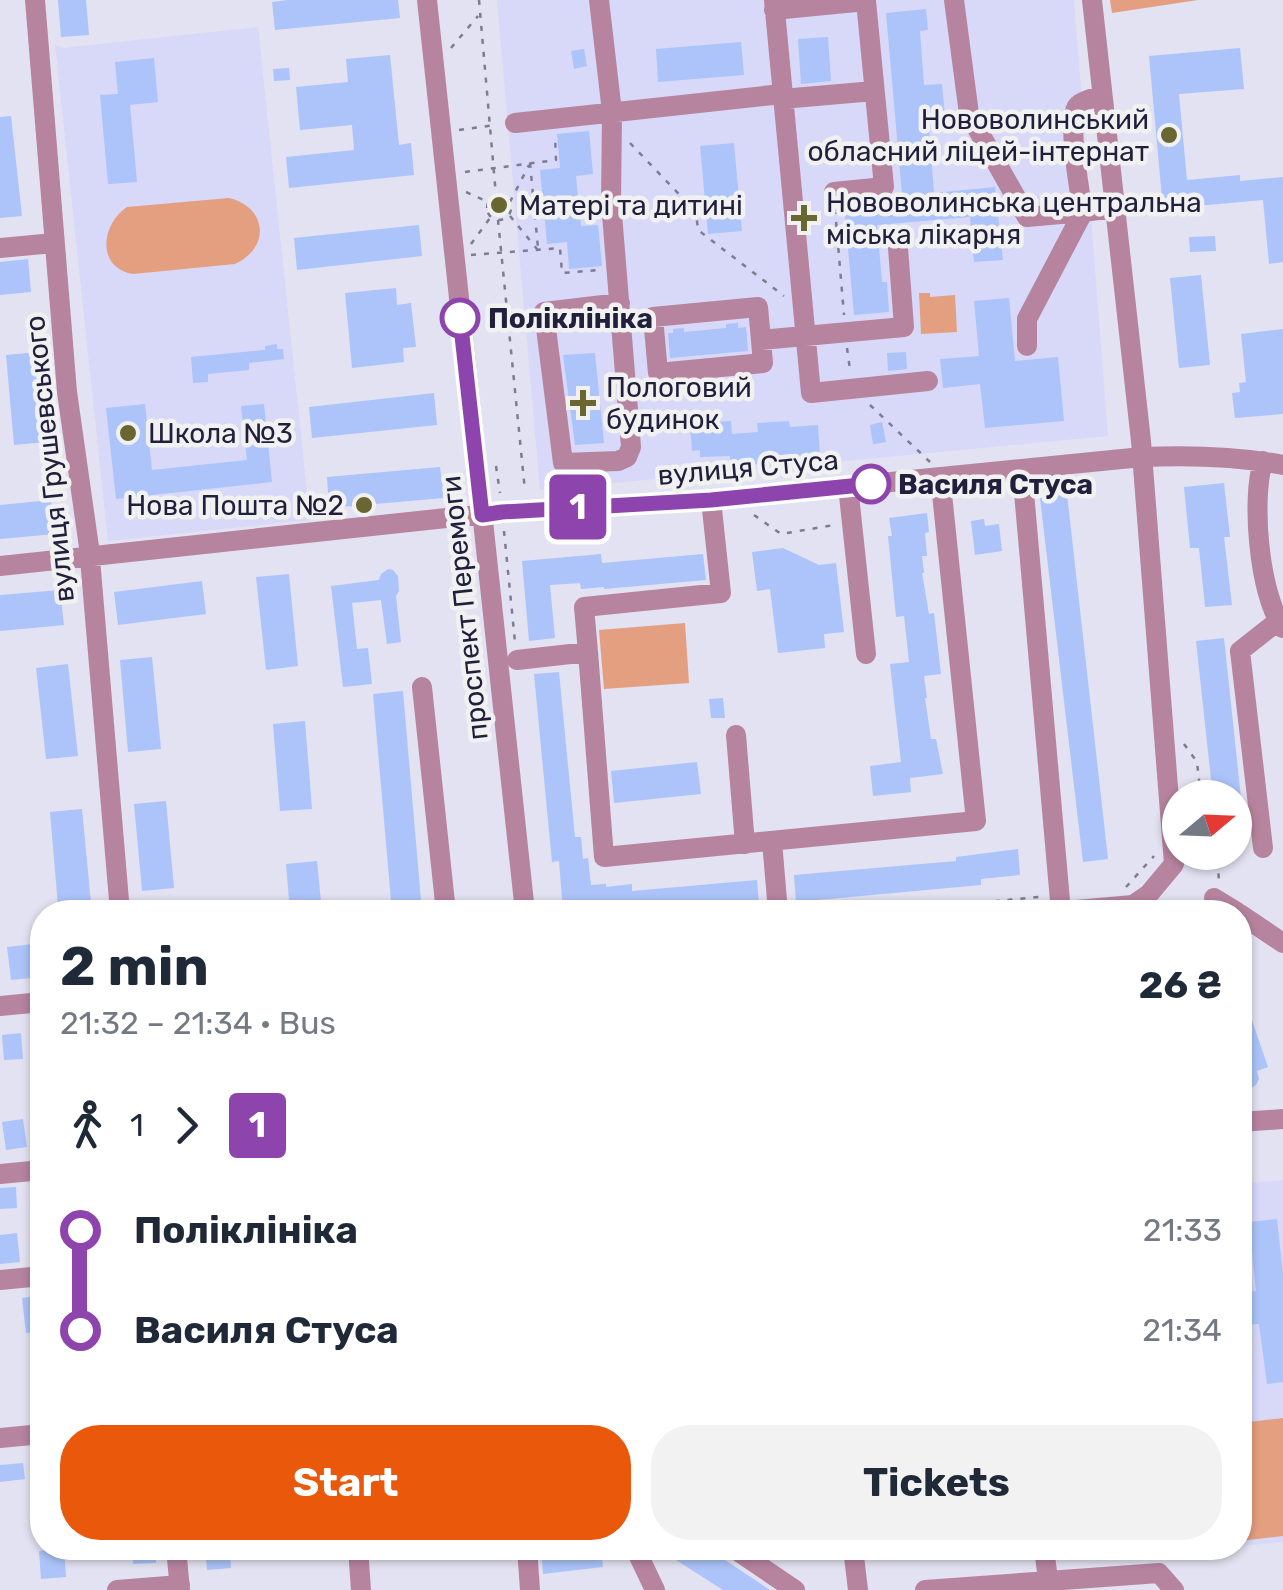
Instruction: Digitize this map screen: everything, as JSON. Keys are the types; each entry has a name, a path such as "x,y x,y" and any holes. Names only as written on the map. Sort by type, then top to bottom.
{"street":[{"name":"вулиця Грушевського","path":"35,0 54,243 89,557 119,900"},
{"name":"проспект Перемоги","path":"428,0 524,900"},
{"path":"599,0 612,118 611,202 620,302 631,448 627,457 618,462 564,463 544,312 620,302"},
{"path":"874,0 774,5 812,394 928,381"},
{"path":"954,0 969,114 1027,217 1114,208"},
{"path":"1092,0 1142,457 1174,864 1142,900"},
{"path":"834,192 884,188 866,1"},
{"path":"515,122 612,118 782,96 874,92"},
{"path":"1026,346 1027,319 1083,212 1073,112 1078,105 1101,96"},
{"path":"0,248 54,243"},
{"path":"760,340 904,327 898,248"},
{"path":"758,307 760,340 763,364 658,373 653,317 758,307"},
{"name":"вулиця Стуса","path":"0,566 502,512 711,500 1142,457 1273,463"},
{"path":"1263,848 1240,652 1281,625 1264,578 1260,544 1258,478 1273,463"},
{"path":"1022,470 1057,900"},
{"path":"848,486 866,654"},
{"path":"711,500 721,593 584,607 604,857 976,821 942,494"},
{"path":"1260,544 1283,551"},
{"path":"517,660 588,652"},
{"path":"422,687 445,900"},
{"path":"736,735 745,844"},
{"path":"772,841 777,900"},
{"path":"1252,923 1283,944"},
{"path":"0,1006 30,1003"},
{"path":"1252,1121 1283,1119"},
{"path":"0,1174 30,1171"},
{"path":"0,1280 30,1277"},
{"path":"0,1438 30,1435"},
{"path":"116,1590 180,1588 177,1560"},
{"path":"359,1560 361,1590"},
{"path":"529,1560 530,1590"},
{"path":"641,1560 655,1590"},
{"path":"751,1560 795,1590"},
{"path":"854,1560 858,1590"},
{"path":"1046,1560 1048,1580"},
{"path":"925,1590 1009,1587 1048,1580 1159,1573 1174,1590"}],"path":[{"path":"478,0 496,196"},
{"path":"450,49 480,15"},
{"path":"612,118 696,212 698,230 802,312"},
{"path":"457,130 515,122"},
{"path":"462,172 556,160 554,129"},
{"path":"530,163 538,250"},
{"path":"509,202 530,163"},
{"path":"464,192 488,202"},
{"path":"834,192 853,389 931,463"},
{"path":"496,196 509,202 509,215 498,220 491,217 488,202 496,196"},
{"path":"509,215 538,250"},
{"path":"470,247 491,217"},
{"path":"498,220 526,497"},
{"path":"470,255 560,248 562,273 616,269"},
{"path":"1123,890 1159,850"}],"shaded area":[{"name":"Нововолинська центральна міська лікарня","path":"497,0 1074,0 1108,436 540,490"},
{"path":"1110,0 1198,0 1112,13"},
{"path":"258,27 310,520 108,541 55,44 62,48"},
{"path":"229,198 251,210 260,228 255,248 235,264 133,274 121,270 108,255 108,234 127,207"},
{"path":"919,293 930,293 930,297 955,295 957,332 921,334"},
{"path":"685,623 689,683 604,689 599,630"},
{"path":"1283,1180 1283,1542 1252,1545 1252,1183"},
{"path":"1283,1418 1283,1536 1252,1540 1252,1422"}],"building":[{"path":"58,0 86,0 89,35 61,37"},
{"path":"398,0 400,18 275,30 272,2"},
{"path":"926,9 928,30 920,31 924,85 942,84 946,127 929,129 934,193 995,187 1003,260 974,262 970,217 877,225 889,312 854,315 844,205 885,201 902,194 886,13"},
{"path":"828,37 831,81 801,84 798,39"},
{"path":"741,42 744,75 658,82 656,49"},
{"name":"Нововолинський обласний ліцей-інтернат","path":"1240,48 1244,89 1179,94 1187,180 1240,175 1240,181 1283,177 1283,262 1269,264 1263,200 1163,209 1149,56"},
{"path":"584,49 587,66 574,69 571,51"},
{"path":"390,55 399,145 411,143 414,175 289,188 286,157 354,150 352,125 300,130 296,87 348,82 346,59"},
{"path":"154,58 158,102 130,105 137,182 108,184 100,95 118,94 115,62"},
{"path":"289,68 290,80 274,81 273,69"},
{"path":"11,116 22,216 0,218 0,117"},
{"path":"589,131 593,174 576,176 581,226 598,225 602,266 569,269 567,242 547,244 540,170 560,168 557,134"},
{"path":"734,143 742,231 708,234 700,146"},
{"path":"419,225 422,256 297,270 294,238"},
{"path":"1215,236 1216,251 1190,252 1189,237"},
{"path":"28,259 31,292 0,295 0,262"},
{"path":"1201,275 1210,365 1179,368 1170,278"},
{"path":"396,288 397,305 411,303 416,347 403,348 404,362 352,368 345,293"},
{"path":"1009,298 1015,361 1058,357 1064,421 985,428 980,384 943,388 940,359 979,356 974,301"},
{"path":"738,323 738,328 746,327 748,351 670,358 668,333 673,333 673,329 684,328 684,332"},
{"path":"1283,329 1283,414 1235,418 1232,393 1240,392 1239,383 1246,382 1241,334"},
{"path":"277,344 277,349 283,349 284,359 249,363 249,370 208,374 208,382 193,383 191,357 265,350 265,346"},
{"path":"38,352 46,442 14,445 6,355"},
{"path":"906,352 907,369 888,371 887,353"},
{"name":"Пологовий будинок","path":"595,353 604,443 575,445 563,355"},
{"path":"434,393 437,425 312,438 309,407"},
{"name":"Школа №3","path":"145,404 152,470 247,460 241,406 264,404 272,482 116,499 106,408"},
{"path":"731,421 732,434 758,432 757,423 789,421 790,427 818,425 820,457 762,457 762,464 730,466 730,456 700,457 700,450 692,451 690,424"},
{"path":"882,422 886,442 873,444 870,425"},
{"path":"440,467 444,498 329,508 327,477"},
{"path":"1224,483 1230,537 1224,537 1232,605 1205,607 1199,548 1190,548 1184,487"},
{"path":"1067,494 1108,859 1083,862 1040,498"},
{"path":"51,500 55,534 0,539 0,505"},
{"path":"927,513 927,556 922,556 922,573 929,614 934,613 941,674 924,676 925,698 931,739 936,739 943,774 910,778 911,792 873,796 870,766 901,762 890,664 909,662 904,616 896,617 889,518"},
{"path":"984,519 985,526 999,524 1002,551 975,555 971,521"},
{"path":"783,548 819,565 836,563 844,632 824,634 825,648 778,653 770,589 757,591 752,552"},
{"path":"601,554 602,563 703,554 706,580 604,589 581,589 580,583 550,585 555,638 529,641 522,561"},
{"path":"388,569 398,576 401,642 387,644 381,600 352,603 357,649 368,648 372,684 343,687 331,586 379,580"},
{"path":"289,574 298,666 266,670 256,577"},
{"path":"202,581 206,614 118,625 114,592"},
{"path":"60,590 64,625 0,631 0,595"},
{"path":"1224,638 1239,780 1211,780 1196,641"},
{"path":"152,657 161,749 128,752 120,660"},
{"path":"68,664 78,756 46,759 36,668"},
{"path":"559,672 575,837 581,837 583,859 588,858 591,885 632,884 632,891 757,880 759,900 562,900 559,861 552,862 534,674"},
{"path":"403,691 421,900 391,900 373,694"},
{"path":"723,698 725,718 711,718 709,699"},
{"path":"305,721 312,809 280,811 273,724"},
{"path":"697,762 701,794 614,803 611,771"},
{"path":"166,801 174,888 142,891 134,804"},
{"path":"82,809 91,900 57,900 50,812"},
{"path":"1018,849 1020,875 981,879 981,885 796,900 794,875 956,861 956,857"},
{"path":"317,861 321,900 289,900 286,864"},
{"path":"30,944 30,978 11,980 7,947"},
{"path":"1252,1020 1268,1067 1257,1071 1256,1085 1252,1088"},
{"path":"21,1033 23,1059 4,1060 2,1035"},
{"path":"23,1119 27,1147 6,1150 2,1122"},
{"path":"16,1187 17,1208 0,1209 0,1188"},
{"path":"1277,1219 1283,1274 1283,1382 1267,1384 1259,1324 1252,1324 1252,1292 1256,1291 1252,1222"},
{"path":"17,1233 20,1262 0,1264 0,1235"},
{"path":"30,1297 30,1332 26,1333 22,1298"},
{"path":"23,1463 25,1479 0,1482 0,1465"},
{"path":"40,1560 65,1560 66,1577 41,1579"},
{"path":"133,1560 156,1560 156,1563 133,1564"},
{"path":"206,1560 231,1560 231,1568 207,1570"},
{"path":"542,1560 602,1560 603,1567 543,1574"},
{"path":"676,1560 725,1560 770,1590 723,1590"}],"bus line":[{"name":"1","path":"460,318 482,515 711,500 871,484"}],"place":[{"name":"Нововолинський обласний ліцей-інтернат","path":"1169,135"},
{"name":"Матері та дитині","path":"499,205"},
{"name":"Нововолинська центральна міська лікарня","path":"804,218"},
{"name":"Поліклініка","path":"460,318"},
{"name":"Пологовий будинок","path":"583,403"},
{"name":"Школа №3","path":"128,433"},
{"name":"Василя Стуса","path":"871,484"},
{"name":"Нова Пошта №2","path":"364,505"}]}
